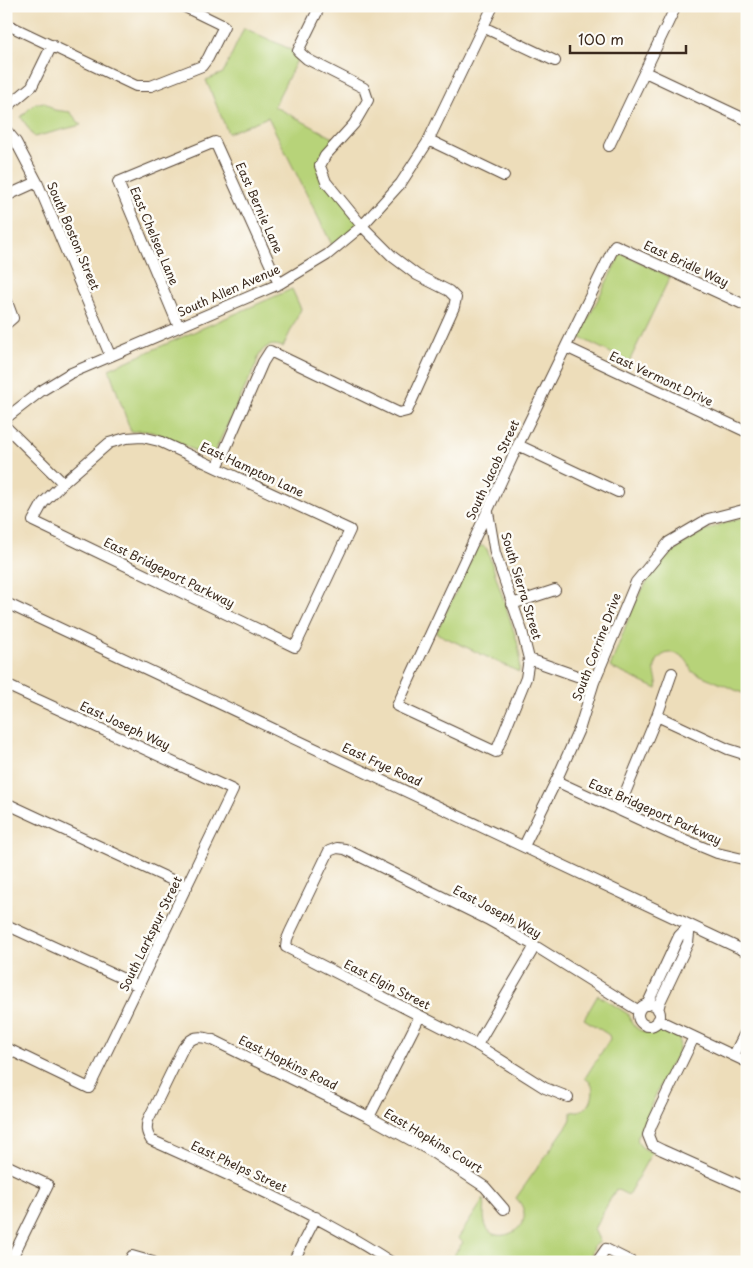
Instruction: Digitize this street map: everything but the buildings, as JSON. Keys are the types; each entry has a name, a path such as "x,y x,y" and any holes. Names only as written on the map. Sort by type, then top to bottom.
{"street":[{"path":"6,24 136,86 144,87 202,66 224,26 183,6"},
{"path":"218,468 262,362 270,351 399,413 407,411 454,308 456,298 449,291 417,275 393,257 362,226 326,182 320,166 326,156 354,124 368,100 364,88 307,59 298,51 320,6"},
{"name":"South Allen Avenue","path":"6,418 42,391 69,374 279,284 327,255 362,226 401,183 429,140 493,6"},
{"path":"609,146 676,6"},
{"path":"483,27 555,61"},
{"path":"6,108 32,86 52,45"},
{"path":"645,72 747,120"},
{"name":"South Boston Street","path":"6,130 16,142 37,182 110,355"},
{"path":"429,140 504,176"},
{"name":"East Bernie Lane","path":"118,182 215,142 279,284"},
{"path":"6,196 37,182"},
{"name":"East Chelsea Lane","path":"118,182 179,327"},
{"name":"East Bridle Way","path":"615,245 747,306"},
{"name":"South Jacob Street","path":"496,752 397,706 518,445 615,245"},
{"path":"6,299 10,321"},
{"name":"East Vermont Drive","path":"566,347 747,432"},
{"path":"6,427 63,483"},
{"name":"East Hampton Lane","path":"63,483 109,444 126,438 142,437 159,441 350,530 295,647"},
{"path":"518,445 618,492"},
{"name":"East Bridgeport Parkway","path":"63,483 43,503 33,521 295,647"},
{"name":"South Corrine Drive","path":"524,846 580,727 594,682 636,582 669,542 708,519 747,509"},
{"name":"South Sierra Street","path":"488,512 496,553 522,631 529,659 526,678 496,752"},
{"path":"512,604 554,590"},
{"name":"East Frye Road","path":"6,603 747,952"},
{"path":"529,659 594,682"},
{"path":"618,810 657,716 672,673"},
{"name":"East Joseph Way","path":"6,685 233,790"},
{"path":"657,716 728,749 747,755"},
{"name":"East Bridgeport Parkway","path":"556,781 716,853 747,860"},
{"name":"South Larkspur Street","path":"6,1048 89,1088 233,790"},
{"path":"6,803 187,887"},
{"name":"East Joseph Way","path":"286,947 290,932 325,856 329,851 337,848 345,849 487,918 643,1008 653,1006 658,1015 694,1037 747,1062"},
{"path":"6,925 139,986"},
{"path":"643,1008 679,936 690,925"},
{"path":"658,1015 688,943 690,925"},
{"path":"477,1046 535,946"},
{"name":"East Elgin Street","path":"286,947 477,1046 545,1088 568,1097"},
{"name":"East Joseph Way","path":"643,1008 639,1020 646,1025 654,1024 658,1015"},
{"path":"369,1117 420,1016"},
{"path":"734,1055 747,1029"},
{"name":"East Hopkins Road","path":"151,1140 146,1128 148,1120 183,1048 188,1041 202,1037 213,1040 369,1117"},
{"path":"694,1037 648,1135 652,1145 747,1188"},
{"name":"East Hopkins Court","path":"369,1117 429,1150 485,1187 504,1209"},
{"name":"East Phelps Street","path":"151,1140 316,1217 348,1234 391,1262"},
{"path":"6,1165 48,1185 10,1262"},
{"path":"293,1262 316,1217"},
{"path":"597,1262 606,1249 632,1262"},
{"path":"129,1262 132,1256 153,1262"}],"green space":[{"path":"244,28 290,49 297,60 274,106 339,141 320,166 362,226 334,249 268,117 228,133 206,80 223,73"},
{"path":"44,102 54,110 70,112 81,125 34,137 21,117 34,104"},
{"path":"621,253 670,277 629,362 579,337"},
{"path":"292,289 301,309 283,347 277,345 268,346 259,355 213,455 205,456 160,434 140,431 131,432 109,369"},
{"path":"747,517 747,695 691,671 685,659 674,653 668,653 658,659 655,666 657,689 610,667 637,600 658,567 679,547 705,531 718,525"},
{"path":"479,546 487,549 517,641 520,656 519,672 436,633"},
{"path":"598,995 628,1014 632,1024 639,1030 646,1032 662,1030 679,1038 679,1049 651,1105 638,1137 638,1143 643,1148 652,1152 628,1195 616,1189 594,1229 600,1242 594,1246 589,1262 449,1262 463,1242 458,1238 484,1199 485,1222 491,1233 507,1235 521,1225 524,1217 523,1208 516,1198 569,1123 571,1112 584,1109 590,1103 593,1093 592,1087 585,1078 610,1039 609,1035 584,1019"}]}
